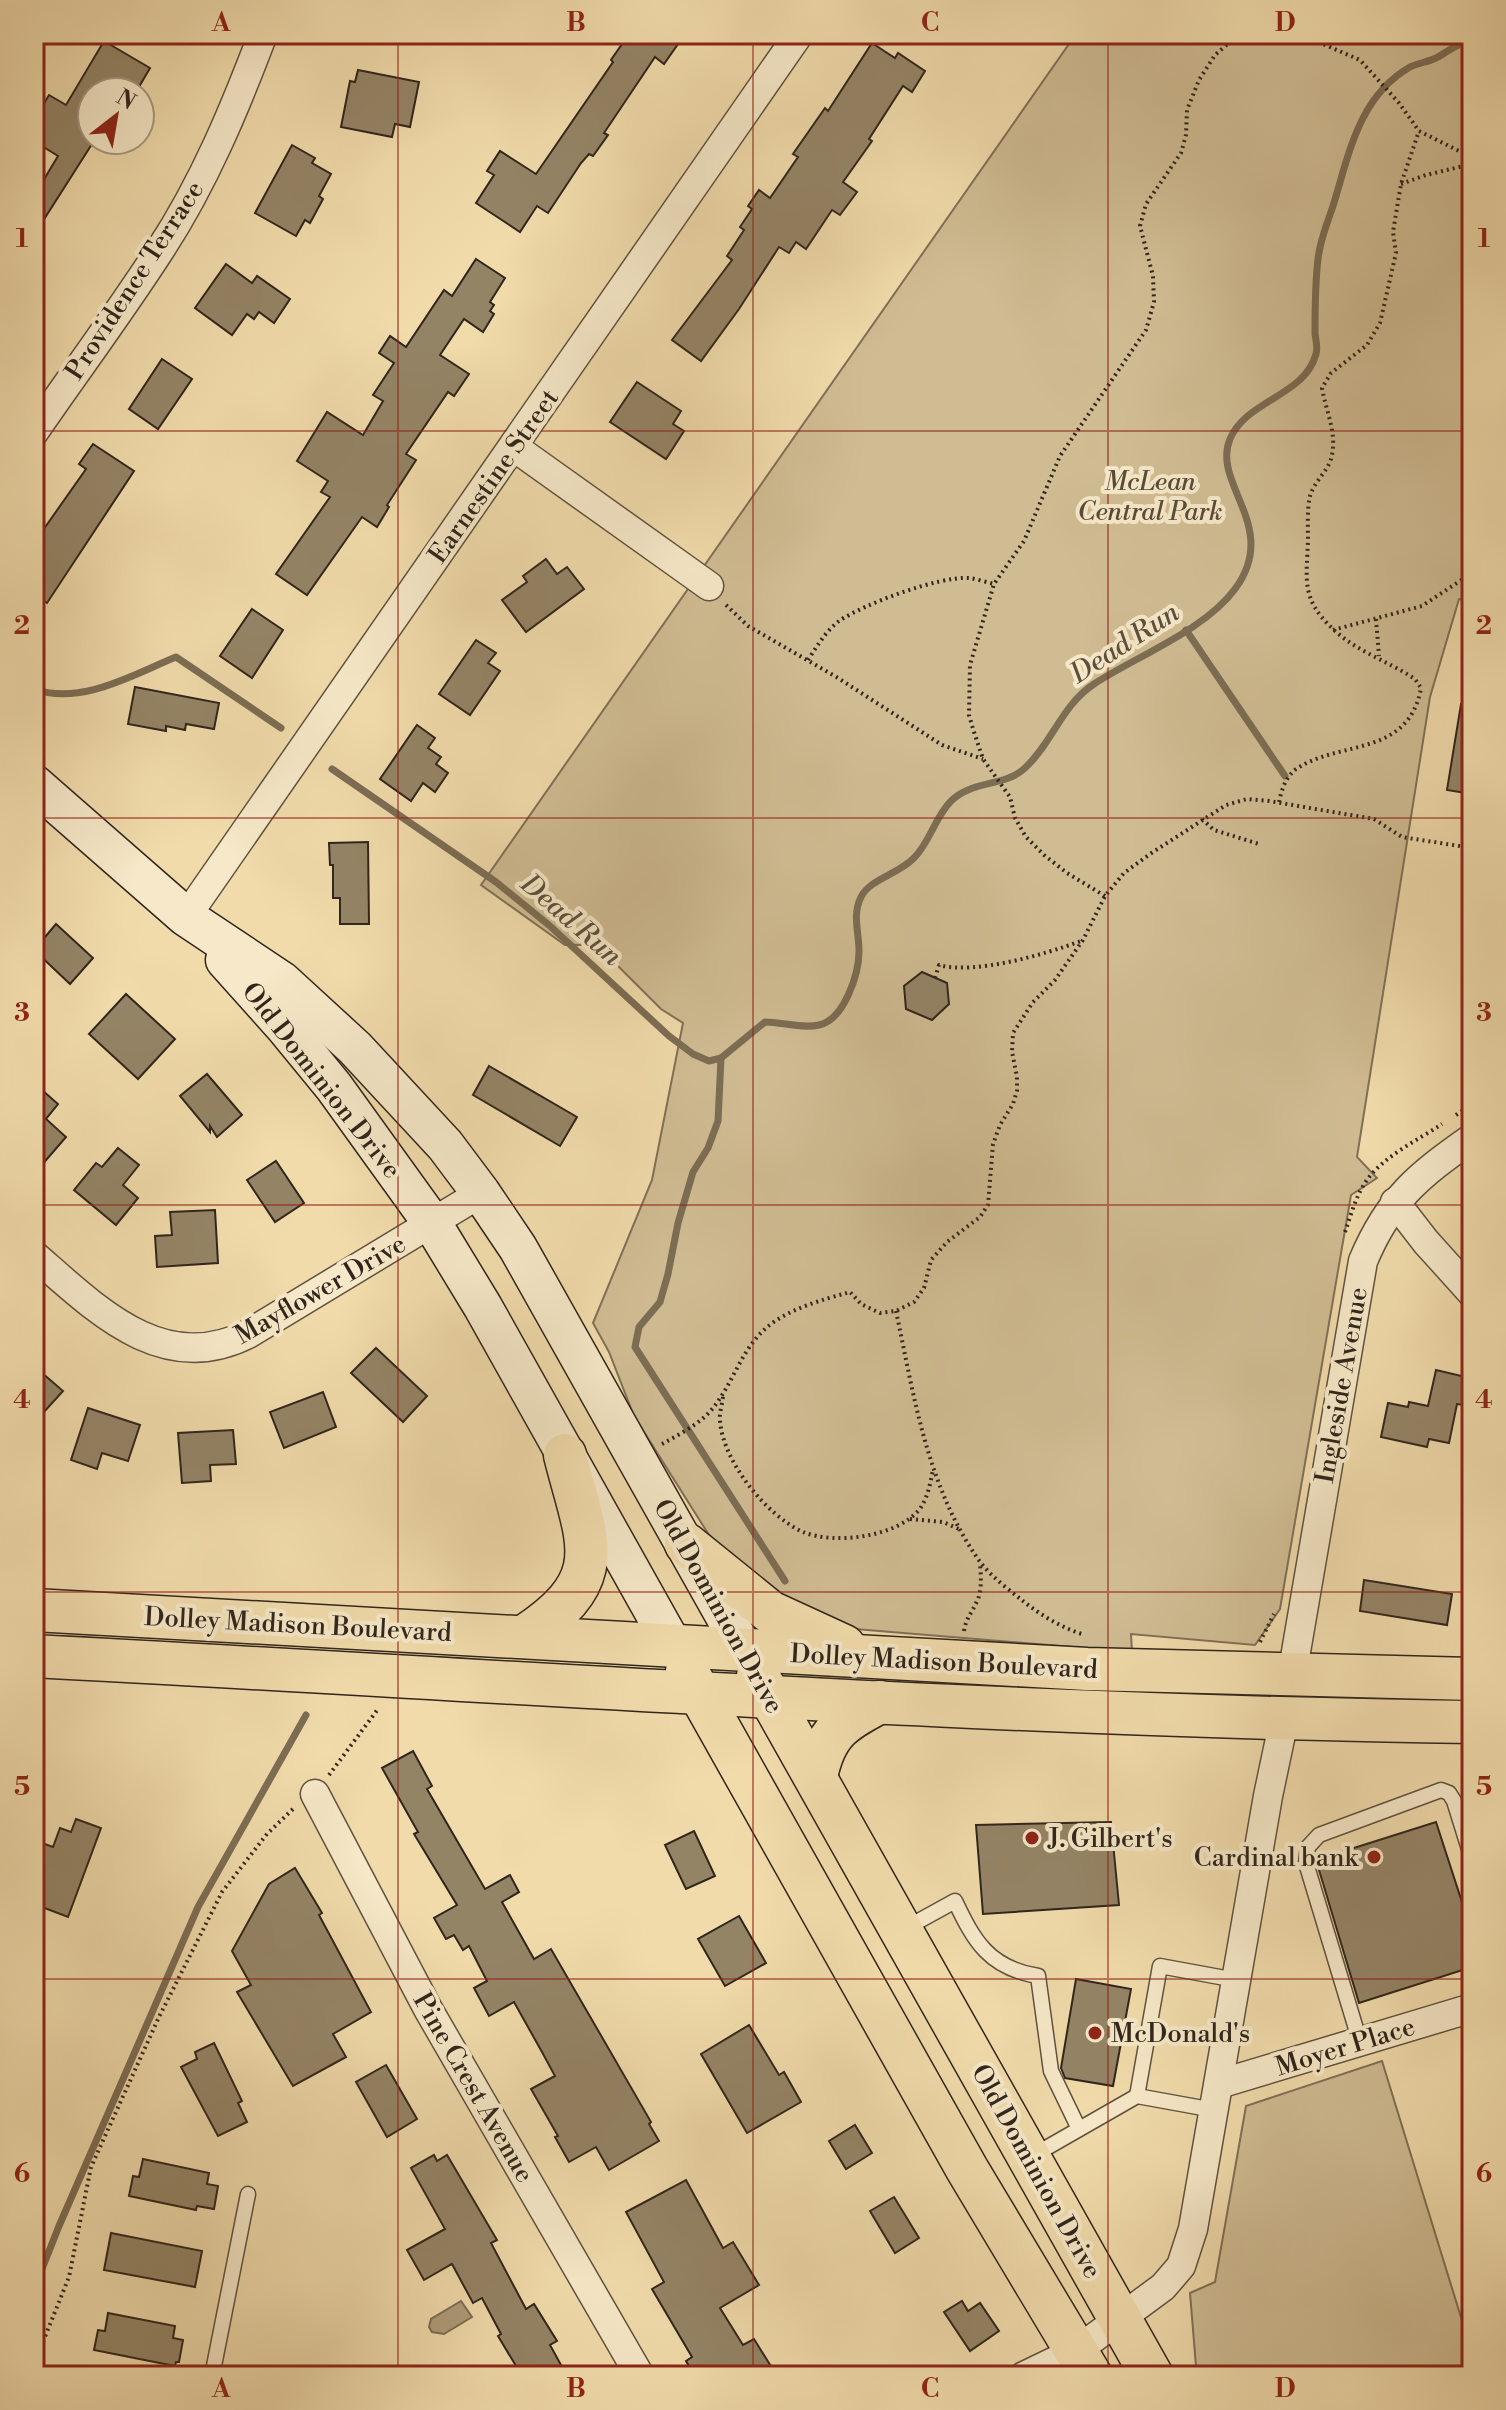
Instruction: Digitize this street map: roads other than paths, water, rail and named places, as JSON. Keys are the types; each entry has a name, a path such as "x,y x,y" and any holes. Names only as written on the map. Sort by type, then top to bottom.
{"main road":[{"name":"Old Dominion Drive","path":"34,784 186,917 309,1055 432,1223 483,1307 967,2169 1083,2363"},
{"name":"Old Dominion Drive","path":"186,917 282,981 347,1040 423,1120 481,1193 556,1312 768,1697 1152,2376"},
{"path":"525,1636 567,1604 584,1572 586,1538 565,1455"},
{"path":"686,1544 770,1612 867,1656"},
{"name":"Dolley Madison Boulevard","path":"34,1610 1087,1669 1472,1679"},
{"name":"Dolley Madison Boulevard","path":"34,1656 768,1697 1177,1716 1472,1722"},
{"path":"1177,1716 1266,1694 1285,1686 1292,1675"},
{"path":"1284,1720 1293,1705 1305,1696 1356,1677"},
{"path":"816,1777 821,1756 833,1732 880,1702"}],"street":[{"name":"Providence Terrace","path":"34,432 161,248 206,168 242,90 263,34"},
{"name":"Earnestine Street","path":"186,917 799,34"},
{"path":"514,447 709,586"},
{"name":"Ingleside Avenue","path":"1292,1675 1363,1261 1376,1230 1395,1202 1418,1177 1472,1138"},
{"name":"Mayflower Drive","path":"34,1255 120,1326 170,1345 203,1347 233,1341 248,1334 481,1193"},
{"path":"1395,1202 1472,1293"},
{"path":"1024,2376 1083,2363 1120,2320 1163,2287 1186,2258 1284,1720"},
{"name":"Pine Crest Avenue","path":"315,1794 428,2009 640,2376"},
{"name":"Moyer Place","path":"1216,2097 1360,2042 1472,2008"}],"lane":[{"path":"1360,2042 1306,1863 1308,1847 1319,1835 1441,1790 1449,1793 1454,1801 1472,1859"},
{"path":"902,1930 955,1901 975,1939 990,1957 1009,1968 1038,1976 1051,2071 1079,2129"},
{"path":"1137,2096 1160,1966 1236,1980"},
{"path":"1030,2157 1137,2096 1216,2097"},
{"path":"212,2376 248,2194"}],"waterway":[{"name":"Dead Run","path":"332,769 496,882 693,1054 709,1061 721,1058 765,1022 806,1026 828,1021 843,1005 856,972 859,951 857,910 865,891 914,858 945,807 959,794 1017,774 1035,758 1065,713 1083,693 1189,630 1222,604 1235,589 1247,567 1251,546 1249,526 1229,473 1227,456 1230,439 1249,415 1300,380 1316,354 1315,296 1319,252 1358,129 1378,94 1392,79 1410,67 1472,40"},
{"path":"1186,630 1285,776"},
{"name":"Dead Run","path":"34,689 70,694 89,691 176,657 281,728"},
{"path":"721,1058 718,1121 708,1148 693,1172 660,1302 639,1327 635,1347 785,1581"},
{"path":"34,2289 198,1907 306,1715"}],"place":[{"name":"J. Gilbert's","path":"1032,1838"},
{"name":"Cardinal bank","path":"1374,1857"},
{"name":"McDonald's","path":"1095,2033"}],"park label":[{"name":"McLean Central Park","path":"1150,496"}]}
